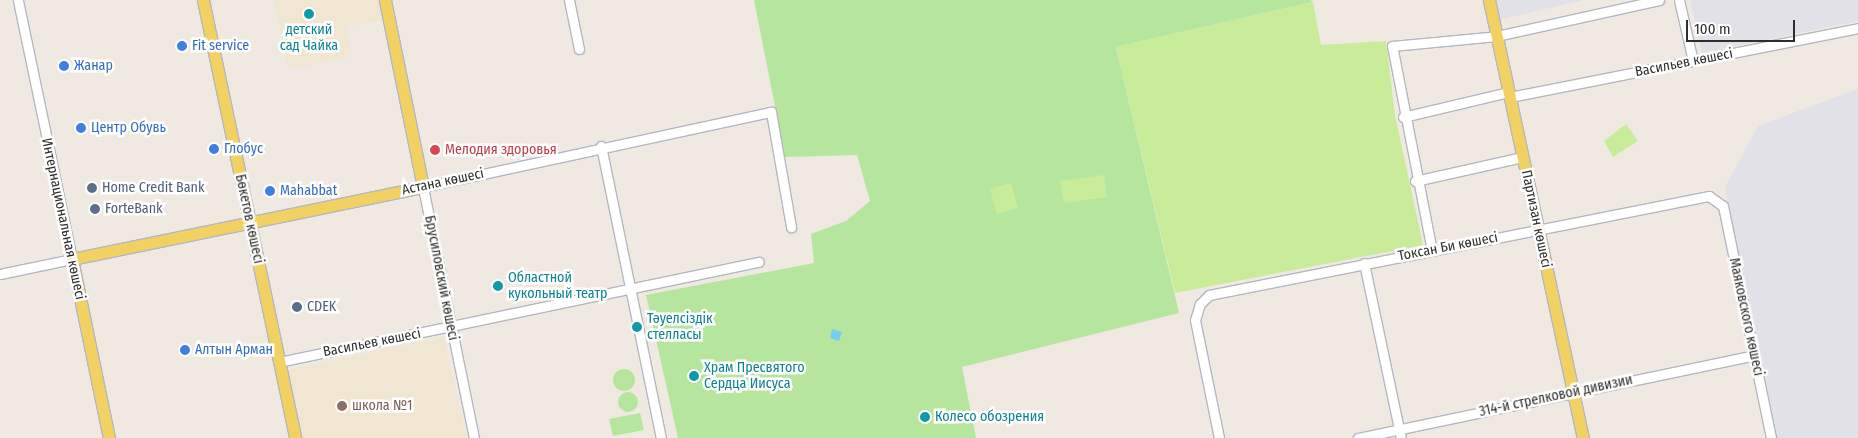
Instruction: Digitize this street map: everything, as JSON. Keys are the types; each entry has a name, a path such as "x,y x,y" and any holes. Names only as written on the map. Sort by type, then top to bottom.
{"main road":[{"name":"Бөкетов көшесі","path":"203,0 295,438"},
{"name":"Брусиловский көшесі","path":"386,0 422,187"},
{"name":"Партизан көшесі","path":"1489,0 1583,438"},
{"name":"Астана көшесі","path":"72,259 422,187"},
{"name":"Интернациональная көшесі","path":"72,259 109,438"}],"street":[{"name":"Интернациональная көшесі","path":"18,0 72,259"},
{"path":"569,0 579,49"},
{"path":"1432,251 1415,182 1392,46 1497,36 1659,0"},
{"path":"1679,0 1693,61"},
{"name":"Васильев көшесі","path":"1403,117 1858,28"},
{"name":"Астана көшесі","path":"422,187 601,146 771,112 791,227"},
{"path":"601,146 661,438"},
{"path":"1415,182 1522,156"},
{"name":"Брусиловский көшесі","path":"422,187 474,438"},
{"name":"Токсан Би көшесі","path":"1219,438 1195,320 1200,304 1215,293 1709,196 1717,198"},
{"name":"Маяковского көшесі","path":"1717,198 1723,206 1771,438"},
{"name":"Астана көшесі","path":"0,274 72,259"},
{"name":"Васильев көшесі","path":"279,362 451,328 759,262"},
{"path":"1364,263 1400,434"},
{"name":"314-й стрелковой дивизии","path":"1358,438 1400,434 1573,393 1754,354"}],"shaded area":[{"path":"274,0 380,0 384,20 346,26 352,56 289,69"},
{"path":"1495,0 1583,0 1499,20"},
{"path":"1690,0 1858,0 1858,21 1702,53"},
{"path":"1858,89 1858,438 1775,438 1725,187 1758,126"},
{"path":"444,337 466,438 302,438 287,370"}],"green space":[{"path":"754,0 1310,0 1313,2 1116,47 1179,313 962,367 976,438 678,438 646,295 814,263 811,234 846,221 870,201 857,155 785,157"},
{"path":"1313,2 1321,45 1386,41 1395,115 1423,245 1175,293 1116,47"},
{"path":"1626,124 1638,141 1613,157 1604,141"},
{"path":"1104,175 1107,197 1064,203 1060,181"},
{"path":"1011,183 1018,208 997,214 990,189"},
{"path":"624,369 632,372 635,380 632,388 624,391 616,388 613,380 616,372"},
{"path":"628,392 635,395 638,402 635,409 628,412 621,409 618,402 621,395"},
{"path":"640,413 644,430 613,436 609,419"}],"water":[{"path":"832,329 842,332 839,341 830,338"}],"place":[{"name":"детский сад Чайка","path":"309,14"},
{"name":"Fit service","path":"182,46"},
{"name":"Жанар","path":"64,66"},
{"name":"Центр Обувь","path":"81,128"},
{"name":"Глобус","path":"214,149"},
{"name":"Мелодия здоровья","path":"435,150"},
{"name":"Home Credit Bank","path":"92,188"},
{"name":"Mahabbat","path":"270,191"},
{"name":"ForteBank","path":"95,209"},
{"name":"Областной кукольный театр","path":"498,286"},
{"name":"CDEK","path":"297,307"},
{"name":"Тәуелсіздік стелласы","path":"637,327"},
{"name":"Алтын Арман","path":"185,350"},
{"name":"Храм Пресвятого Сердца Иисуса","path":"694,376"},
{"name":"школа №1","path":"342,406"},
{"name":"Колесо обозрения","path":"925,417"}]}
